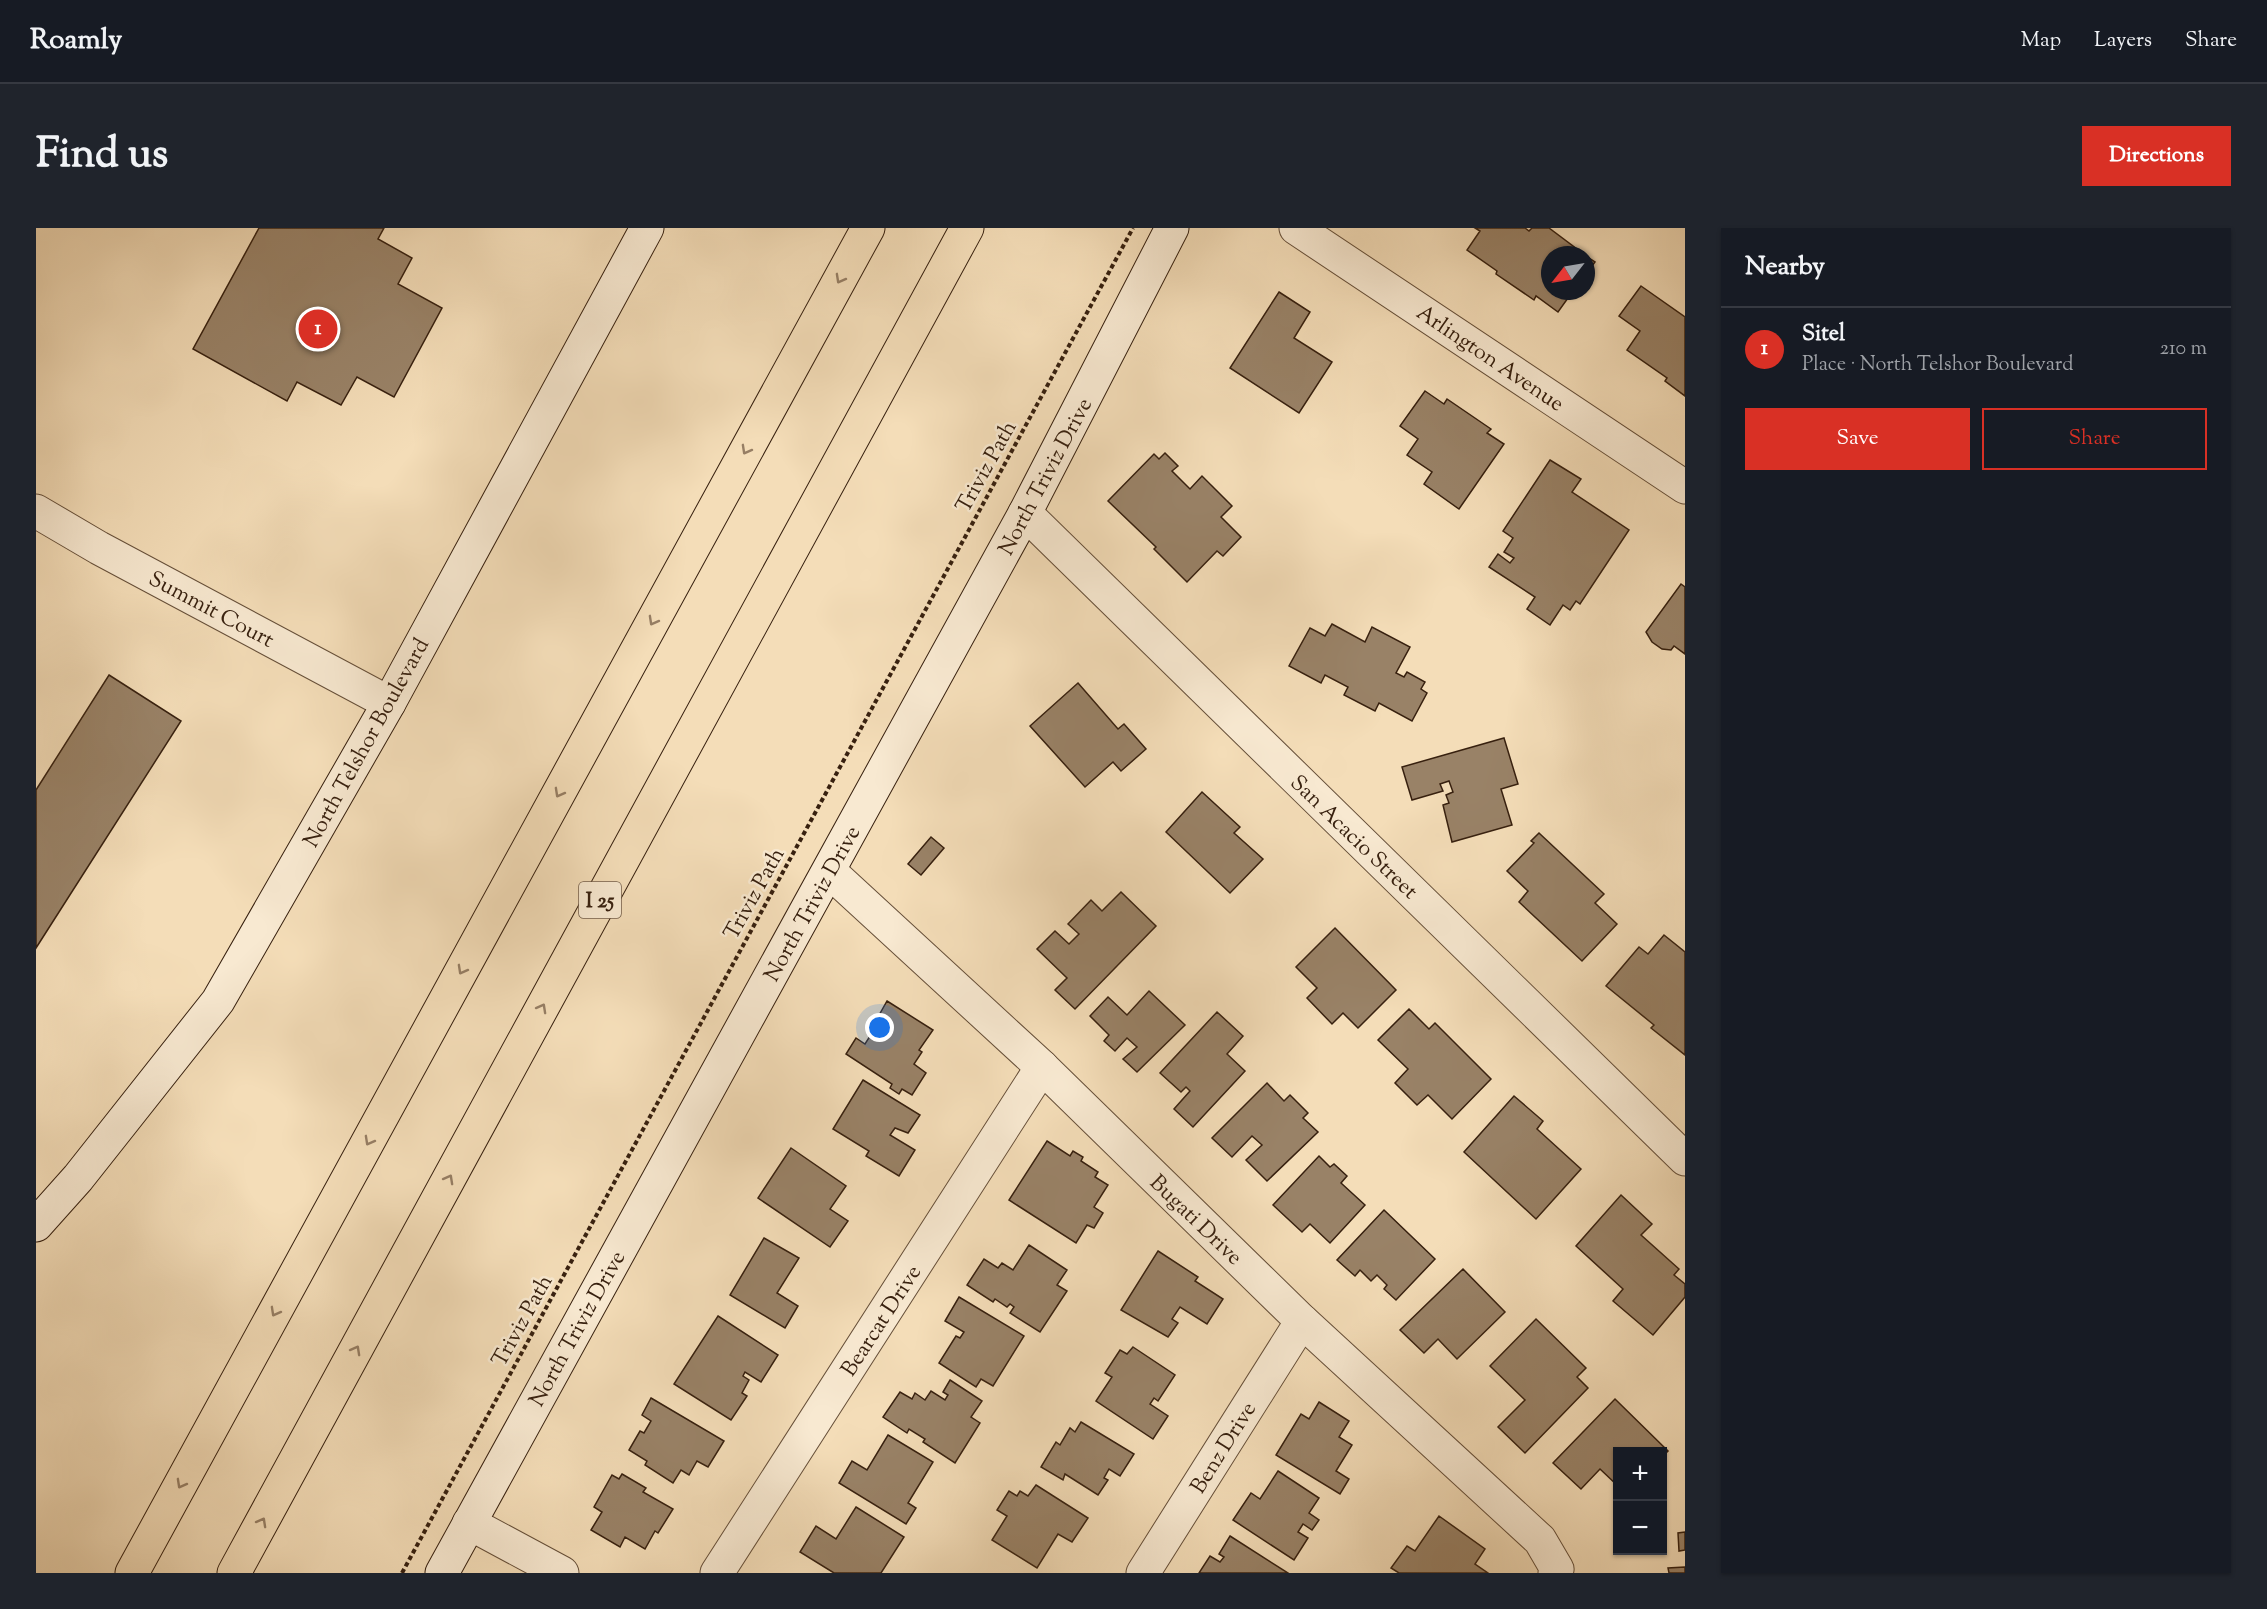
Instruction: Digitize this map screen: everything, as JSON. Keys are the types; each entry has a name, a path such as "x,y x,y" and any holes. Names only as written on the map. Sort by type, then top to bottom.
{"highway":[{"path":"132,1573 868,228"},
{"name":"I 25","path":"234,1573 967,228"}],"street":[{"name":"North Telshor Boulevard","path":"36,1225 78,1178 218,1000 389,703 647,228"},
{"name":"North Triviz Drive","path":"442,1573 1025,513 1172,228"},
{"name":"Arlington Avenue","path":"1296,228 1685,487"},
{"name":"Summit Court","path":"36,511 99,548 389,703"},
{"name":"San Acacio Street","path":"1025,513 1685,1159"},
{"name":"Bugati Drive","path":"829,871 1042,1067 1302,1322 1540,1540 1557,1569 1555,1573"},
{"name":"Bearcat Drive","path":"717,1573 1042,1067"},
{"name":"Benz Drive","path":"1143,1573 1302,1322"},
{"path":"469,1522 562,1573"}],"path":[{"name":"Triviz Path","path":"402,1573 1133,228"}],"building":[{"path":"259,228 384,228 378,239 412,258 398,284 442,308 394,397 357,377 341,405 297,382 287,401 193,349"},
{"path":"1475,228 1525,228 1529,231 1532,228 1549,228 1573,246 1541,246 1541,300 1536,296 1534,300 1496,274 1497,271 1467,250 1480,231"},
{"path":"1641,286 1685,317 1685,396 1665,381 1667,378 1627,350 1640,331 1619,316"},
{"path":"1279,292 1310,312 1294,338 1332,362 1299,413 1230,368"},
{"path":"1542,300 1567,300 1558,312"},
{"path":"1425,391 1444,404 1447,399 1491,429 1487,433 1504,444 1459,509 1424,484 1432,472 1407,455 1418,439 1400,426"},
{"path":"1165,453 1178,466 1172,471 1190,489 1202,476 1232,506 1221,517 1241,537 1223,556 1217,551 1187,582 1154,549 1156,547 1108,501 1154,454 1159,459"},
{"path":"1550,460 1581,479 1572,492 1629,530 1580,604 1576,601 1570,610 1563,605 1550,625 1527,609 1535,597 1489,567 1498,554 1510,563 1514,558 1504,552 1513,538 1503,531"},
{"path":"1681,584 1685,587 1685,654 1674,646 1671,650 1662,649 1652,642 1646,632"},
{"path":"1332,624 1365,642 1372,627 1410,647 1396,673 1404,677 1407,672 1425,682 1421,689 1427,693 1412,721 1379,703 1375,711 1344,695 1348,687 1325,675 1321,683 1289,666 1310,628 1325,636"},
{"path":"109,675 181,721 36,948 36,790"},
{"path":"1078,683 1118,729 1124,724 1146,749 1121,771 1113,762 1085,787 1030,726"},
{"path":"1504,738 1518,784 1501,789 1512,825 1452,842 1443,805 1449,803 1446,795 1453,792 1449,781 1440,784 1443,791 1412,800 1402,767"},
{"path":"1202,792 1240,827 1234,833 1263,859 1230,893 1166,832"},
{"path":"1539,833 1604,894 1595,903 1617,924 1582,961 1519,902 1528,891 1507,871 1534,843 1531,841"},
{"path":"931,837 944,848 921,875 908,864"},
{"path":"1121,892 1156,926 1075,1009 1055,990 1067,978 1037,949 1055,931 1069,944 1079,934 1068,924 1091,900 1102,911"},
{"path":"1335,928 1396,990 1358,1028 1343,1013 1332,1024 1307,998 1317,988 1296,967"},
{"path":"1664,935 1685,952 1685,1055 1651,1028 1654,1025 1606,986 1639,947 1648,954"},
{"path":"1149,991 1185,1025 1137,1072 1123,1059 1137,1047 1127,1038 1115,1051 1104,1041 1109,1035 1090,1016 1108,997 1127,1015"},
{"path":"887,1001 933,1030 919,1050 922,1052 914,1064 926,1073 912,1095 902,1089 899,1094 890,1088 892,1084 846,1054 856,1038 865,1044 881,1019 878,1017"},
{"path":"1409,1009 1429,1029 1435,1023 1491,1079 1452,1119 1428,1095 1417,1105 1395,1083 1408,1069 1378,1040"},
{"path":"1217,1012 1243,1036 1227,1054 1245,1071 1193,1127 1174,1109 1190,1091 1186,1087 1181,1092 1160,1073"},
{"path":"863,1080 920,1115 908,1133 895,1128 890,1135 915,1150 899,1176 866,1156 869,1151 833,1129"},
{"path":"1267,1083 1284,1101 1290,1095 1308,1113 1303,1118 1318,1132 1267,1181 1246,1160 1262,1145 1252,1136 1232,1157 1212,1138"},
{"path":"1514,1096 1543,1121 1537,1129 1581,1169 1536,1219 1464,1152"},
{"path":"1047,1141 1070,1156 1073,1151 1083,1157 1081,1161 1098,1172 1095,1177 1108,1185 1094,1207 1103,1213 1094,1228 1087,1225 1076,1243 1009,1200"},
{"path":"791,1148 846,1186 830,1209 848,1221 830,1247 758,1198"},
{"path":"1319,1156 1330,1167 1334,1164 1347,1176 1341,1183 1365,1205 1330,1243 1310,1224 1302,1232 1273,1205"},
{"path":"1621,1195 1652,1224 1641,1235 1679,1269 1674,1275 1685,1284 1685,1297 1653,1335 1613,1301 1623,1289 1576,1246"},
{"path":"1384,1210 1435,1259 1396,1300 1384,1289 1387,1285 1377,1275 1371,1281 1360,1270 1355,1276 1337,1260"},
{"path":"764,1238 799,1258 777,1293 798,1306 785,1328 730,1295"},
{"path":"1029,1245 1067,1270 1057,1285 1067,1291 1040,1332 1010,1313 1014,1307 1010,1304 1007,1307 995,1299 993,1302 967,1285 984,1259 998,1268 1002,1263 1013,1270"},
{"path":"1158,1251 1198,1277 1195,1281 1223,1299 1207,1324 1180,1307 1172,1319 1178,1323 1168,1337 1121,1310"},
{"path":"1463,1269 1505,1312 1457,1359 1438,1339 1424,1353 1400,1330"},
{"path":"959,1297 1024,1336 993,1386 981,1379 976,1387 939,1363 956,1336 960,1338 964,1332 945,1321"},
{"path":"718,1316 778,1355 761,1382 745,1372 743,1376 749,1380 742,1393 747,1396 731,1420 674,1384"},
{"path":"1536,1319 1586,1368 1577,1377 1588,1388 1525,1453 1498,1427 1525,1400 1490,1366"},
{"path":"1133,1347 1175,1375 1158,1401 1154,1398 1150,1404 1168,1416 1153,1439 1096,1401 1112,1377 1105,1373 1120,1350 1127,1354"},
{"path":"950,1380 982,1401 971,1417 980,1423 955,1463 923,1442 925,1439 909,1429 907,1433 883,1417 900,1392 912,1399 915,1393 925,1400 931,1391 945,1400 948,1395 943,1392"},
{"path":"651,1398 724,1441 708,1467 697,1461 689,1475 681,1470 673,1483 645,1465 647,1461 629,1450 640,1431 644,1433 651,1421 642,1415"},
{"path":"1615,1399 1664,1447 1613,1447 1613,1481 1600,1469 1581,1489 1553,1463"},
{"path":"1319,1402 1349,1421 1339,1437 1352,1445 1336,1471 1349,1479 1340,1494 1276,1455 1301,1414 1309,1419"},
{"path":"1081,1422 1134,1454 1120,1476 1109,1469 1104,1478 1108,1480 1098,1495 1065,1474 1063,1480 1041,1467 1056,1442 1060,1445 1070,1428 1075,1432"},
{"path":"888,1435 933,1462 908,1503 916,1508 906,1524 839,1483 852,1461 867,1470"},
{"path":"1278,1471 1319,1498 1309,1513 1319,1520 1312,1530 1303,1524 1298,1532 1308,1538 1294,1560 1233,1520 1251,1493 1260,1499"},
{"path":"622,1474 646,1488 643,1492 673,1509 658,1533 655,1531 645,1549 625,1537 620,1547 591,1530 602,1512 594,1507 612,1475 619,1479"},
{"path":"1036,1485 1088,1518 1072,1542 1058,1534 1037,1568 992,1540 1007,1516 997,1510 1009,1491 1017,1496 1020,1491 1028,1496"},
{"path":"856,1507 904,1537 881,1573 834,1573 800,1552 816,1526 836,1539"},
{"path":"1439,1516 1485,1549 1475,1564 1488,1573 1399,1573 1391,1568 1407,1546 1415,1551"},
{"path":"1685,1532 1685,1550 1679,1551 1678,1533"},
{"path":"1230,1536 1288,1573 1199,1573 1210,1556 1220,1562 1224,1557 1219,1554"},
{"path":"1685,1567 1685,1573 1669,1573 1668,1568"}],"place":[{"name":"Sitel","path":"318,329"}]}
